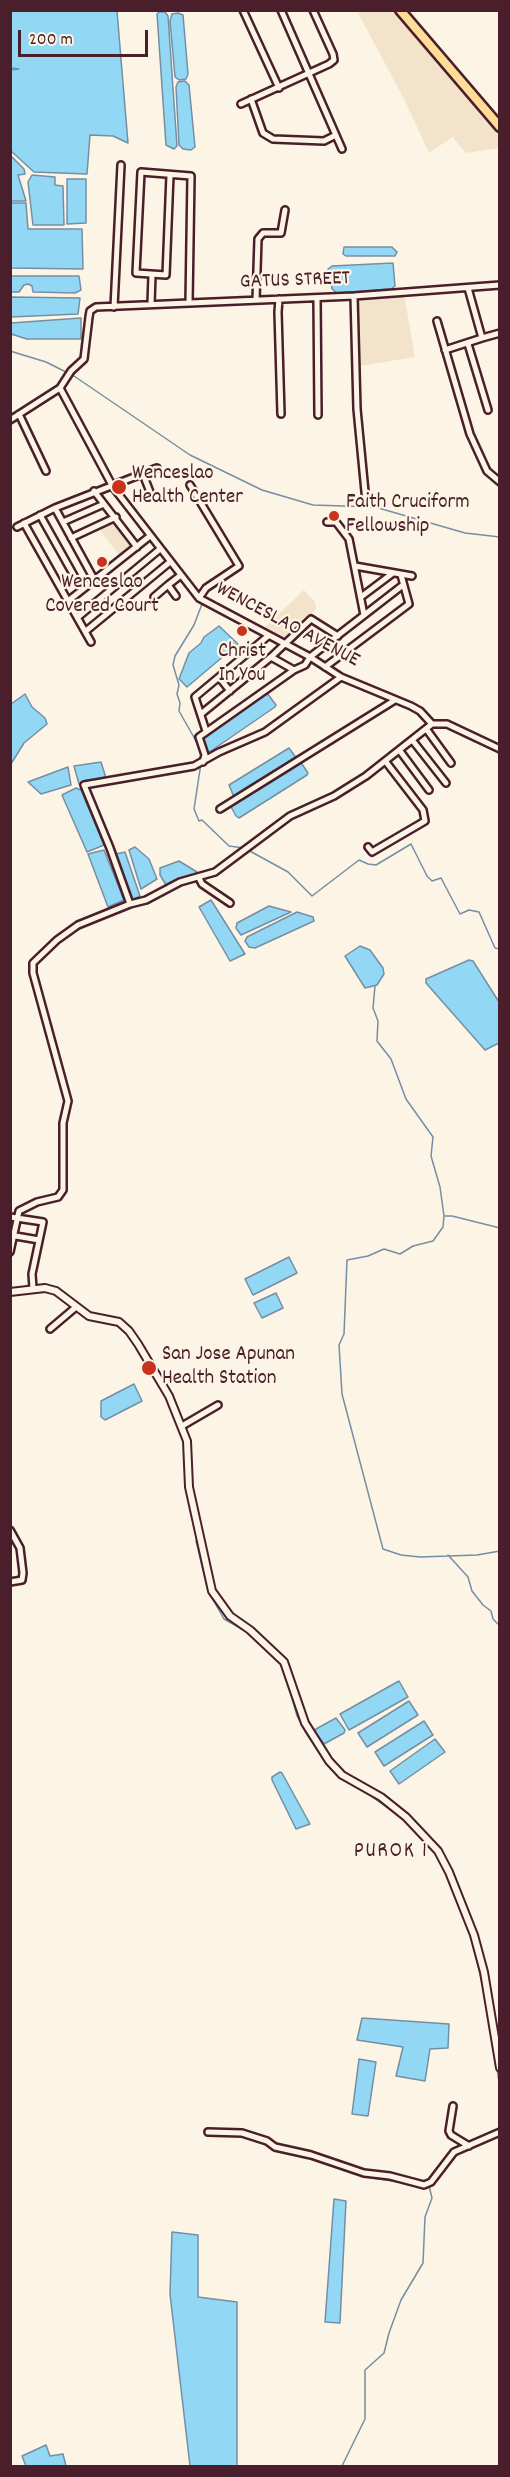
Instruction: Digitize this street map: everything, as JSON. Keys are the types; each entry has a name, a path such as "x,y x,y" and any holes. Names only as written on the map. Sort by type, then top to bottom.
{"main road":[{"path":"400,10 500,127"}],"street":[{"path":"243,10 279,88"},
{"path":"280,10 342,149"},
{"path":"241,104 309,74 334,60 313,10"},
{"path":"251,99 263,133 273,139 324,141 336,135"},
{"path":"114,307 121,165"},
{"path":"170,175 166,275 136,273 141,172 191,176 189,303"},
{"path":"256,300 258,239 263,233 281,233 285,210"},
{"path":"151,304 152,275"},
{"name":"GATUS STREET","path":"60,388 71,371 84,359 92,309 151,304 354,296 500,285"},
{"path":"468,288 482,338"},
{"path":"354,296 357,409 366,502"},
{"path":"317,298 318,415"},
{"path":"279,299 281,414"},
{"path":"437,321 477,453 487,471 500,482"},
{"path":"445,351 500,333"},
{"path":"468,344 488,410"},
{"path":"10,420 60,388"},
{"name":"WENCESLAO AVENUE","path":"60,388 111,484 199,598 310,657 341,677 420,711 432,724"},
{"path":"19,414 46,471"},
{"path":"17,527 94,491 157,468"},
{"path":"143,474 150,492"},
{"path":"190,485 239,566 206,588 199,598"},
{"path":"94,491 137,547"},
{"path":"63,522 104,504"},
{"path":"55,508 95,581"},
{"path":"40,515 82,590"},
{"path":"71,538 116,517"},
{"path":"327,522 336,522 344,529 349,539 364,615"},
{"path":"24,523 91,642"},
{"path":"68,601 150,536"},
{"path":"78,617 160,549"},
{"path":"86,631 170,562"},
{"path":"355,566 412,576"},
{"path":"361,597 393,573"},
{"path":"325,667 409,604 401,574"},
{"path":"154,597 181,575"},
{"path":"168,585 176,596"},
{"path":"203,762 205,755 199,737 294,670 305,665 310,657 404,585"},
{"path":"201,714 271,657 311,619 338,636"},
{"path":"206,731 195,697 268,636"},
{"path":"271,657 294,670"},
{"path":"219,677 230,691"},
{"path":"130,904 84,785 195,766 274,726 341,677"},
{"path":"220,809 395,700"},
{"path":"10,1252 19,1211 58,1197 63,1190 63,1123 68,1101 33,973 33,963 70,930 130,904 146,900 180,882 215,872 290,816 341,792 386,762 432,724 447,724 500,749"},
{"path":"427,730 451,763"},
{"path":"413,741 446,783"},
{"path":"400,751 429,790"},
{"path":"368,847 372,852 426,821 423,810 386,762"},
{"path":"199,878 202,884 230,903"},
{"path":"10,1217 43,1222 32,1274 33,1288"},
{"path":"12,1235 39,1240"},
{"path":"10,1292 45,1287 56,1291 89,1316 119,1322 129,1330 159,1378 182,1426 189,1453 189,1487 212,1591 230,1616 250,1630 284,1662 305,1723 329,1761 342,1775 381,1797 406,1816 438,1851 450,1872 474,1935 484,1972 500,2068"},
{"path":"51,1329 76,1307"},
{"path":"182,1426 218,1405"},
{"path":"10,1530 20,1548 23,1573 22,1580 10,1582"},
{"path":"453,2106 449,2131 451,2135 469,2146"},
{"path":"208,2132 242,2133 267,2141 275,2147 311,2155 356,2171 424,2185 431,2182 454,2152 500,2132"}],"shaded area":[{"path":"357,11 396,11 499,132 499,148 466,153 454,136 429,153 404,99"},
{"path":"404,294 415,357 360,366 356,301 360,298"},
{"path":"115,518 136,546 120,557 100,530"},
{"path":"304,590 315,602 316,609 284,643 262,630"}],"water":[{"path":"11,10 117,11 128,143 113,136 90,135 87,174 34,172 11,151 11,70 19,69 11,68"},
{"path":"165,12 168,16 177,146 174,149 166,145 157,14"},
{"path":"172,14 183,15 188,74 186,79 179,80 175,77 170,21"},
{"path":"185,81 189,85 195,147 191,150 183,149 179,145 176,87 178,82"},
{"path":"11,156 24,169 25,174 18,175 26,201 11,201"},
{"path":"32,175 55,177 55,185 63,186 64,225 33,225 28,182"},
{"path":"67,179 86,179 86,223 67,224"},
{"path":"11,203 26,203 28,229 82,229 83,269 11,268"},
{"path":"344,247 392,247 397,252 395,256 346,256 343,254"},
{"path":"393,263 395,286 391,289 337,293 332,289 328,269 332,266"},
{"path":"10,276 79,276 81,290 75,293 33,292 32,286 28,284 24,285 19,292 11,292"},
{"path":"11,297 80,298 78,314 11,317"},
{"path":"81,318 81,339 27,339 11,334 11,323"},
{"path":"219,626 238,644 187,687 179,679 189,653 201,643 204,637"},
{"path":"267,693 276,705 275,707 208,753 203,744 204,737"},
{"path":"25,694 32,707 45,718 47,724 24,743 11,764 11,704"},
{"path":"289,748 297,759 234,797 229,785"},
{"path":"300,761 307,775 239,818 236,816 230,805"},
{"path":"101,762 106,778 79,784 74,766"},
{"path":"68,767 71,785 41,794 28,782"},
{"path":"76,788 81,790 104,845 87,852 62,795"},
{"path":"135,847 149,859 157,879 141,889 129,850"},
{"path":"104,850 124,900 108,907 88,854"},
{"path":"125,852 140,896 132,900 116,854"},
{"path":"179,861 197,872 197,875 166,885 160,875 160,868"},
{"path":"211,900 245,954 230,961 199,907"},
{"path":"269,906 291,912 241,935 236,928 237,923"},
{"path":"297,912 313,917 314,921 255,948 249,947 245,941 247,937"},
{"path":"360,946 370,950 383,968 384,974 377,985 365,988 345,956"},
{"path":"469,960 473,961 499,1002 499,1043 485,1050 426,983 426,979"},
{"path":"289,1257 297,1273 253,1295 245,1279"},
{"path":"276,1293 283,1308 262,1318 254,1303"},
{"path":"134,1384 142,1401 105,1420 101,1417 101,1401"},
{"path":"399,1681 408,1697 349,1730 340,1714"},
{"path":"409,1701 418,1715 367,1747 358,1733"},
{"path":"336,1718 345,1730 344,1733 324,1744 315,1732 316,1729"},
{"path":"424,1721 433,1735 384,1766 375,1752"},
{"path":"435,1739 445,1752 399,1784 390,1771"},
{"path":"280,1772 310,1824 296,1829 272,1780 272,1777"},
{"path":"362,2018 449,2024 448,2048 430,2049 425,2081 396,2076 403,2047 357,2040"},
{"path":"359,2059 376,2062 368,2116 352,2114"},
{"path":"334,2199 346,2201 340,2323 325,2322"},
{"path":"172,2232 198,2235 198,2297 237,2302 237,2466 190,2466 170,2294"},
{"path":"46,2445 50,2456 63,2454 66,2466 26,2466 22,2456"}],"waterway":[{"path":"10,351 46,362 74,376 190,455 262,490 313,505 375,507 465,533 500,537"},
{"path":"200,748 179,711 180,703 177,694 179,685 173,665 175,656 194,625 202,604"},
{"path":"201,763 194,809 199,821 202,820 229,846 244,848"},
{"path":"248,850 288,872 312,896 359,860 376,865 411,844 427,876 432,881 441,878 460,914 469,910 479,912 495,948 500,949"},
{"path":"375,986 373,1008 378,1021 377,1041 391,1059 406,1099 433,1137 431,1156 440,1187 444,1216 500,1228"},
{"path":"444,1216 443,1227 433,1241 413,1246 400,1254 384,1249 368,1256 347,1260 344,1334 339,1345 342,1394 383,1549 401,1555 420,1557 477,1555 500,1551"},
{"path":"196,1541 208,1591 224,1619 247,1632"},
{"path":"448,1555 468,1577 472,1591 491,1611 493,1619 500,1626"},
{"path":"264,1647 282,1665"},
{"path":"287,1680 297,1716 328,1766"},
{"path":"361,1789 406,1821"},
{"path":"469,1930 483,1986"},
{"path":"494,2047 500,2090"},
{"path":"276,2150 301,2155"},
{"path":"323,2162 332,2165"},
{"path":"345,2169 367,2177 410,2184"},
{"path":"342,2466 365,2419 365,2370 384,2353 401,2300 423,2263 425,2217 432,2198 429,2186"}],"place":[{"name":"Wenceslao Health Center","path":"119,487"},
{"name":"Faith Cruciform Fellowship","path":"334,516"},
{"name":"Wenceslao Covered Court","path":"102,562"},
{"name":"Christ In You","path":"242,631"},
{"name":"San Jose Apunan Health Station","path":"149,1368"}],"district":[{"name":"PUROK 1","path":"391,1853"}]}
